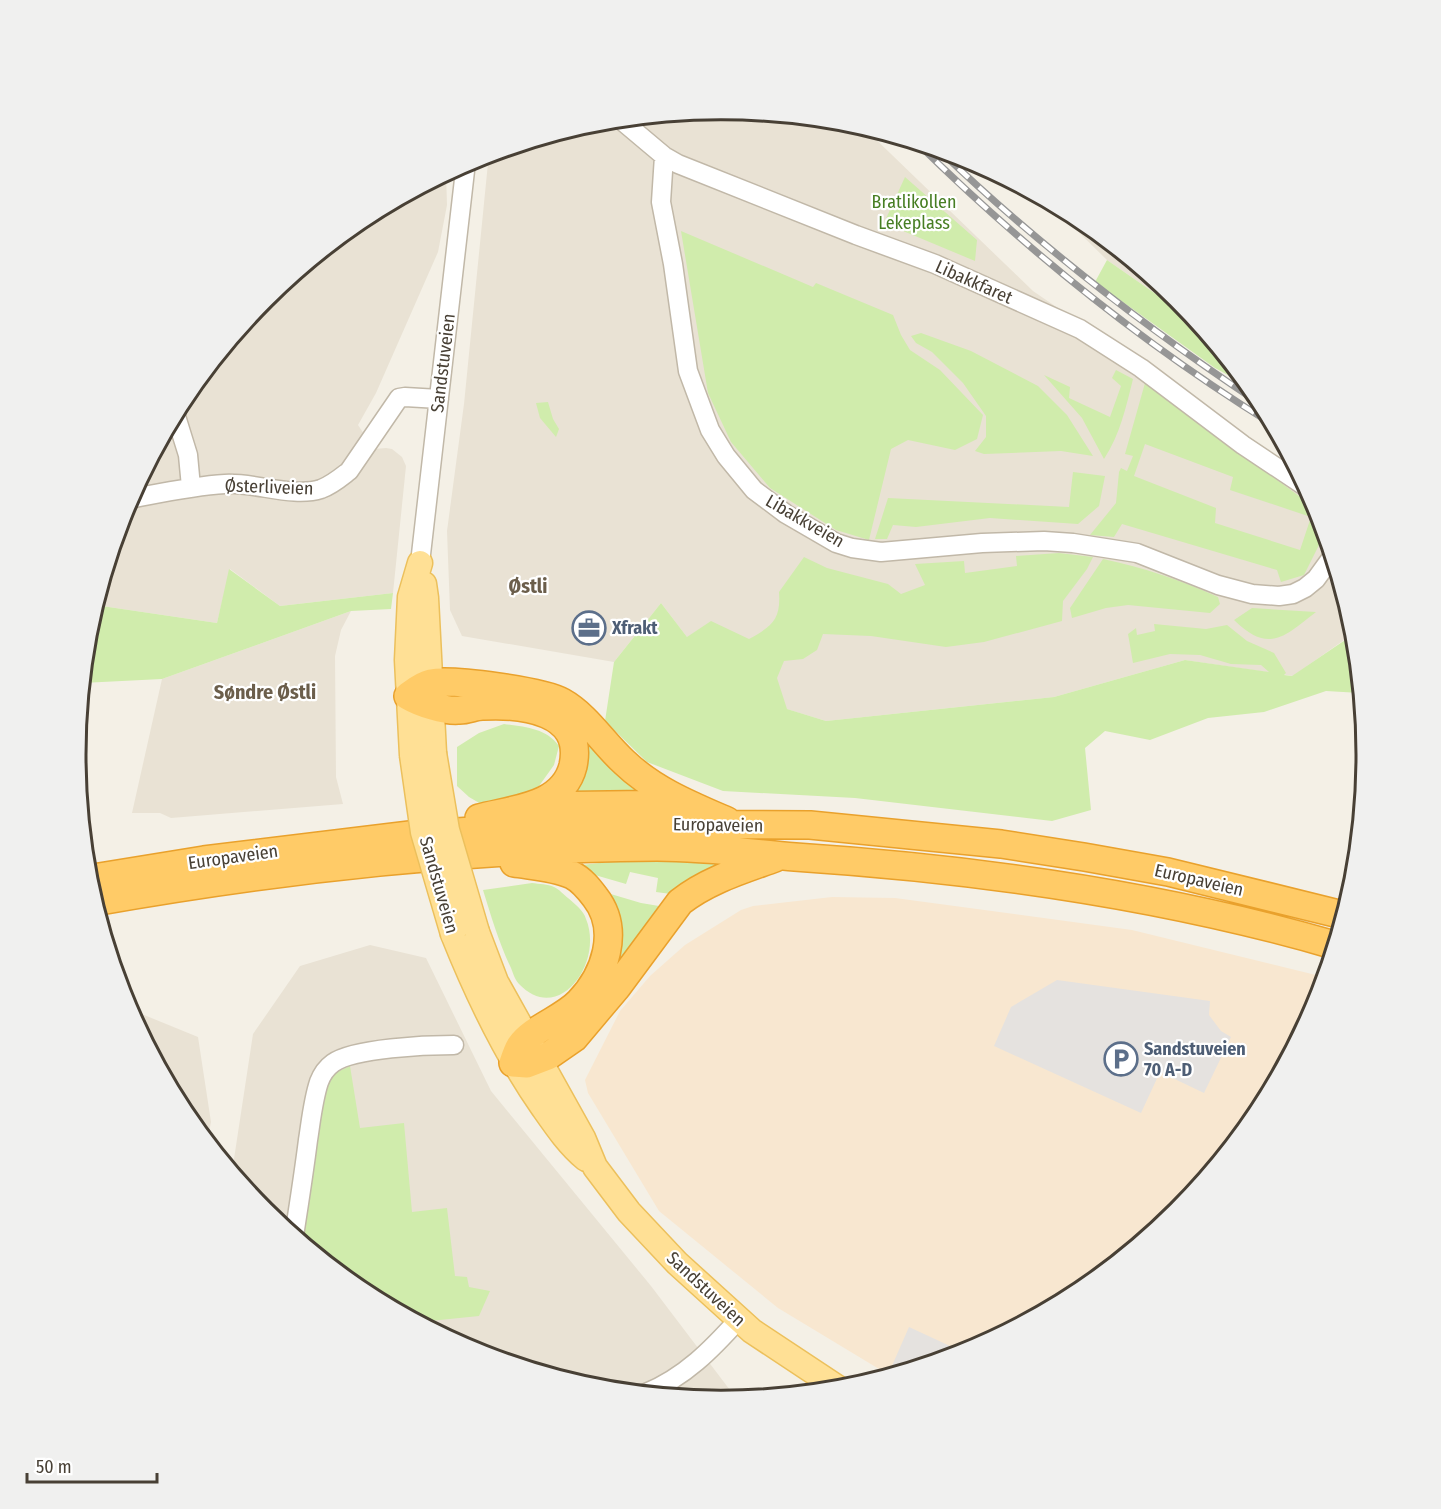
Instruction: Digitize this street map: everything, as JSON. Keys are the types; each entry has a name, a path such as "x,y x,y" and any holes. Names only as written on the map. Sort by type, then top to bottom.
{"highway":[{"path":"422,695 445,682 520,690 551,697 562,702 581,717 650,784 688,804 739,826"},
{"path":"410,835 531,806 552,796 560,790 571,772 574,751 571,740 559,721 544,712 533,709 481,706 459,711 422,695"},
{"path":"531,806 688,804"},
{"name":"Europaveien","path":"98,877 204,860 410,835 533,827 670,824 810,825 1001,844 1168,872 1335,913"},
{"name":"Europaveien","path":"103,901 208,883 447,855 533,849 659,847 723,849 1000,875 1165,903 1327,943"},
{"path":"447,855 546,867 573,876 590,889 604,913 608,943 600,972 581,1001 526,1054"},
{"path":"526,1054 558,1051 574,1038 680,902 719,879 782,856"}],"main road":[{"name":"Sandstuveien","path":"420,563 410,597 407,660 422,695 423,832 453,933 477,991 526,1054"},
{"name":"Sandstuveien","path":"423,754 477,932 561,1136 595,1167 629,1212 654,1239 739,1319 785,1355 825,1380"}],"street":[{"name":"Libakkfaret","path":"629,127 664,156 678,164 935,264 1080,329 1141,368 1243,445 1292,477"},
{"name":"Libakkveien","path":"664,156 661,202 673,264 688,371 710,430 726,456 754,490 786,514 836,543 852,548 881,552 982,543 1044,541 1101,546 1137,553 1218,585 1252,594 1279,596 1293,594 1316,579 1326,565"},
{"name":"Sandstuveien","path":"420,563 465,174"},
{"name":"Østerliveien","path":"141,497 191,487 228,484 292,490 314,490 326,487 338,480 353,466 399,398 439,399"},
{"path":"179,425 188,455 191,487"},
{"path":"295,1226 314,1102 325,1070 334,1062 373,1051 422,1045 454,1045"},
{"path":"661,1386 687,1370 709,1352 739,1319"}],"shaded area":[{"path":"720,119 762,121 803,125 875,139 1033,291 1284,462 1307,511 1322,550 1334,590 1344,640 1293,676 1185,660 1054,697 826,721 728,691 661,603 614,662 462,636 450,610 447,531 464,404 488,164 556,141 638,125 679,121"},
{"path":"446,182 447,205 438,252 376,393 358,425 374,449 392,449 402,457 406,466 393,593 280,606 230,569 217,623 103,606 119,550 151,474 171,437 217,368 271,305 334,251 368,227"},
{"path":"1075,228 1107,251 1164,300 1107,260"},
{"path":"351,611 341,630 335,656 336,777 343,804 171,818 160,813 132,813 162,679"},
{"path":"832,897 895,898 1132,930 1316,975 1290,1035 1248,1107 1224,1141 1170,1204 1107,1258 1038,1304 964,1341 925,1356 879,1369 778,1308 659,1211 588,1093 585,1080 620,1011 650,976 685,945 741,910 753,906"},
{"path":"370,945 426,958 491,1091 651,1286 730,1390 679,1388 597,1377 516,1356 477,1341 403,1304 368,1282 334,1258 271,1204 234,1161 253,1034 300,966"},
{"name":"Sandstuveien 70 A-D","path":"1057,980 1210,1001 1209,1015 1221,1031 1231,1037 1204,1093 1160,1072 1141,1113 994,1046 1011,1007"},
{"path":"141,1014 198,1037 211,1122 209,1130 171,1072"},
{"path":"909,1327 950,1346 925,1356 892,1366"}],"green space":[{"name":"Bratlikollen Lekeplass","path":"905,177 977,240 975,261 884,223"},
{"path":"681,231 813,287 816,283 893,315 910,350 940,370 983,415 977,439 955,450 908,440 891,449 869,540 836,530 770,488 731,442 708,393"},
{"path":"1107,260 1170,305 1230,376 1215,368 1095,282"},
{"path":"921,333 971,351 1038,386 1067,415 1093,456 1061,451 984,454 975,451 986,437 986,416 963,383 932,352 916,343 911,336"},
{"path":"1116,370 1133,379 1118,431 1104,459 1082,418 1044,375 1070,387 1069,398 1110,417 1121,386 1112,378"},
{"path":"1145,383 1301,497 1309,516 1230,490 1233,477 1145,444 1134,476 1216,508 1215,523 1300,550 1310,519 1320,544 1304,575 1281,582 1277,570 1122,524 1114,537 1090,535 1116,503 1119,472 1121,468 1127,471 1133,456 1125,454"},
{"path":"548,402 559,429 556,437 540,418 536,403"},
{"path":"1073,472 1105,476 1099,506 1078,524 990,518 916,527 893,525 887,539 875,539 888,498 1069,507"},
{"path":"1059,553 1093,557 1087,569 1063,601 1062,621 984,642 946,647 871,636 823,634 817,650 803,659 784,661 777,678 787,709 826,721 1054,697 1185,660 1269,672 1261,665 1231,664 1200,655 1170,654 1133,663 1128,634 1136,628 1137,635 1155,631 1154,624 1206,629 1227,625 1247,641 1274,653 1286,673 1284,675 1292,676 1345,640 1352,693 1326,691 1264,712 1208,718 1150,740 1105,731 1085,748 1091,810 1052,821 855,798 723,791 647,762 605,721 614,662 661,603 687,637 711,621 749,639 773,621 778,609 779,592 804,557 827,568 888,584 901,594 925,585 915,564 964,561 965,573 1017,566 1016,556"},
{"path":"1103,559 1147,570 1189,585 1218,597 1220,604 1210,613 1128,605 1106,608 1072,618 1070,608"},
{"path":"229,569 280,606 393,593 391,609 351,611 162,679 90,683 103,606 217,623"},
{"path":"1252,608 1316,612 1295,629 1276,638 1267,639 1257,637 1234,620"},
{"path":"504,724 534,729 548,735 559,746 554,765 539,786 522,798 481,804 457,786 457,747 479,733"},
{"path":"577,732 650,793 571,799"},
{"path":"627,860 729,861 671,894 656,892 658,878 630,872 626,884 588,873 581,865"},
{"path":"532,883 556,888 576,905 585,916 590,936 589,953 583,970 563,993 549,998 534,995 516,981 483,890"},
{"path":"604,892 641,903 665,907 619,970 613,966"},
{"path":"350,1066 360,1128 404,1123 412,1212 447,1208 455,1276 467,1277 469,1287 490,1291 479,1316 434,1321 368,1282 302,1232 327,1083 333,1074"}],"railway":[{"path":"929,155 999,220 1086,293 1177,361 1255,413"},
{"path":"955,164 1014,219 1094,284 1176,346 1239,390"}],"place":[{"name":"Xfrakt","path":"589,628"},
{"name":"Sandstuveien 70 A-D","path":"1121,1059"}],"district":[{"name":"Østli","path":"528,586"},
{"name":"Søndre Østli","path":"265,692"}]}
